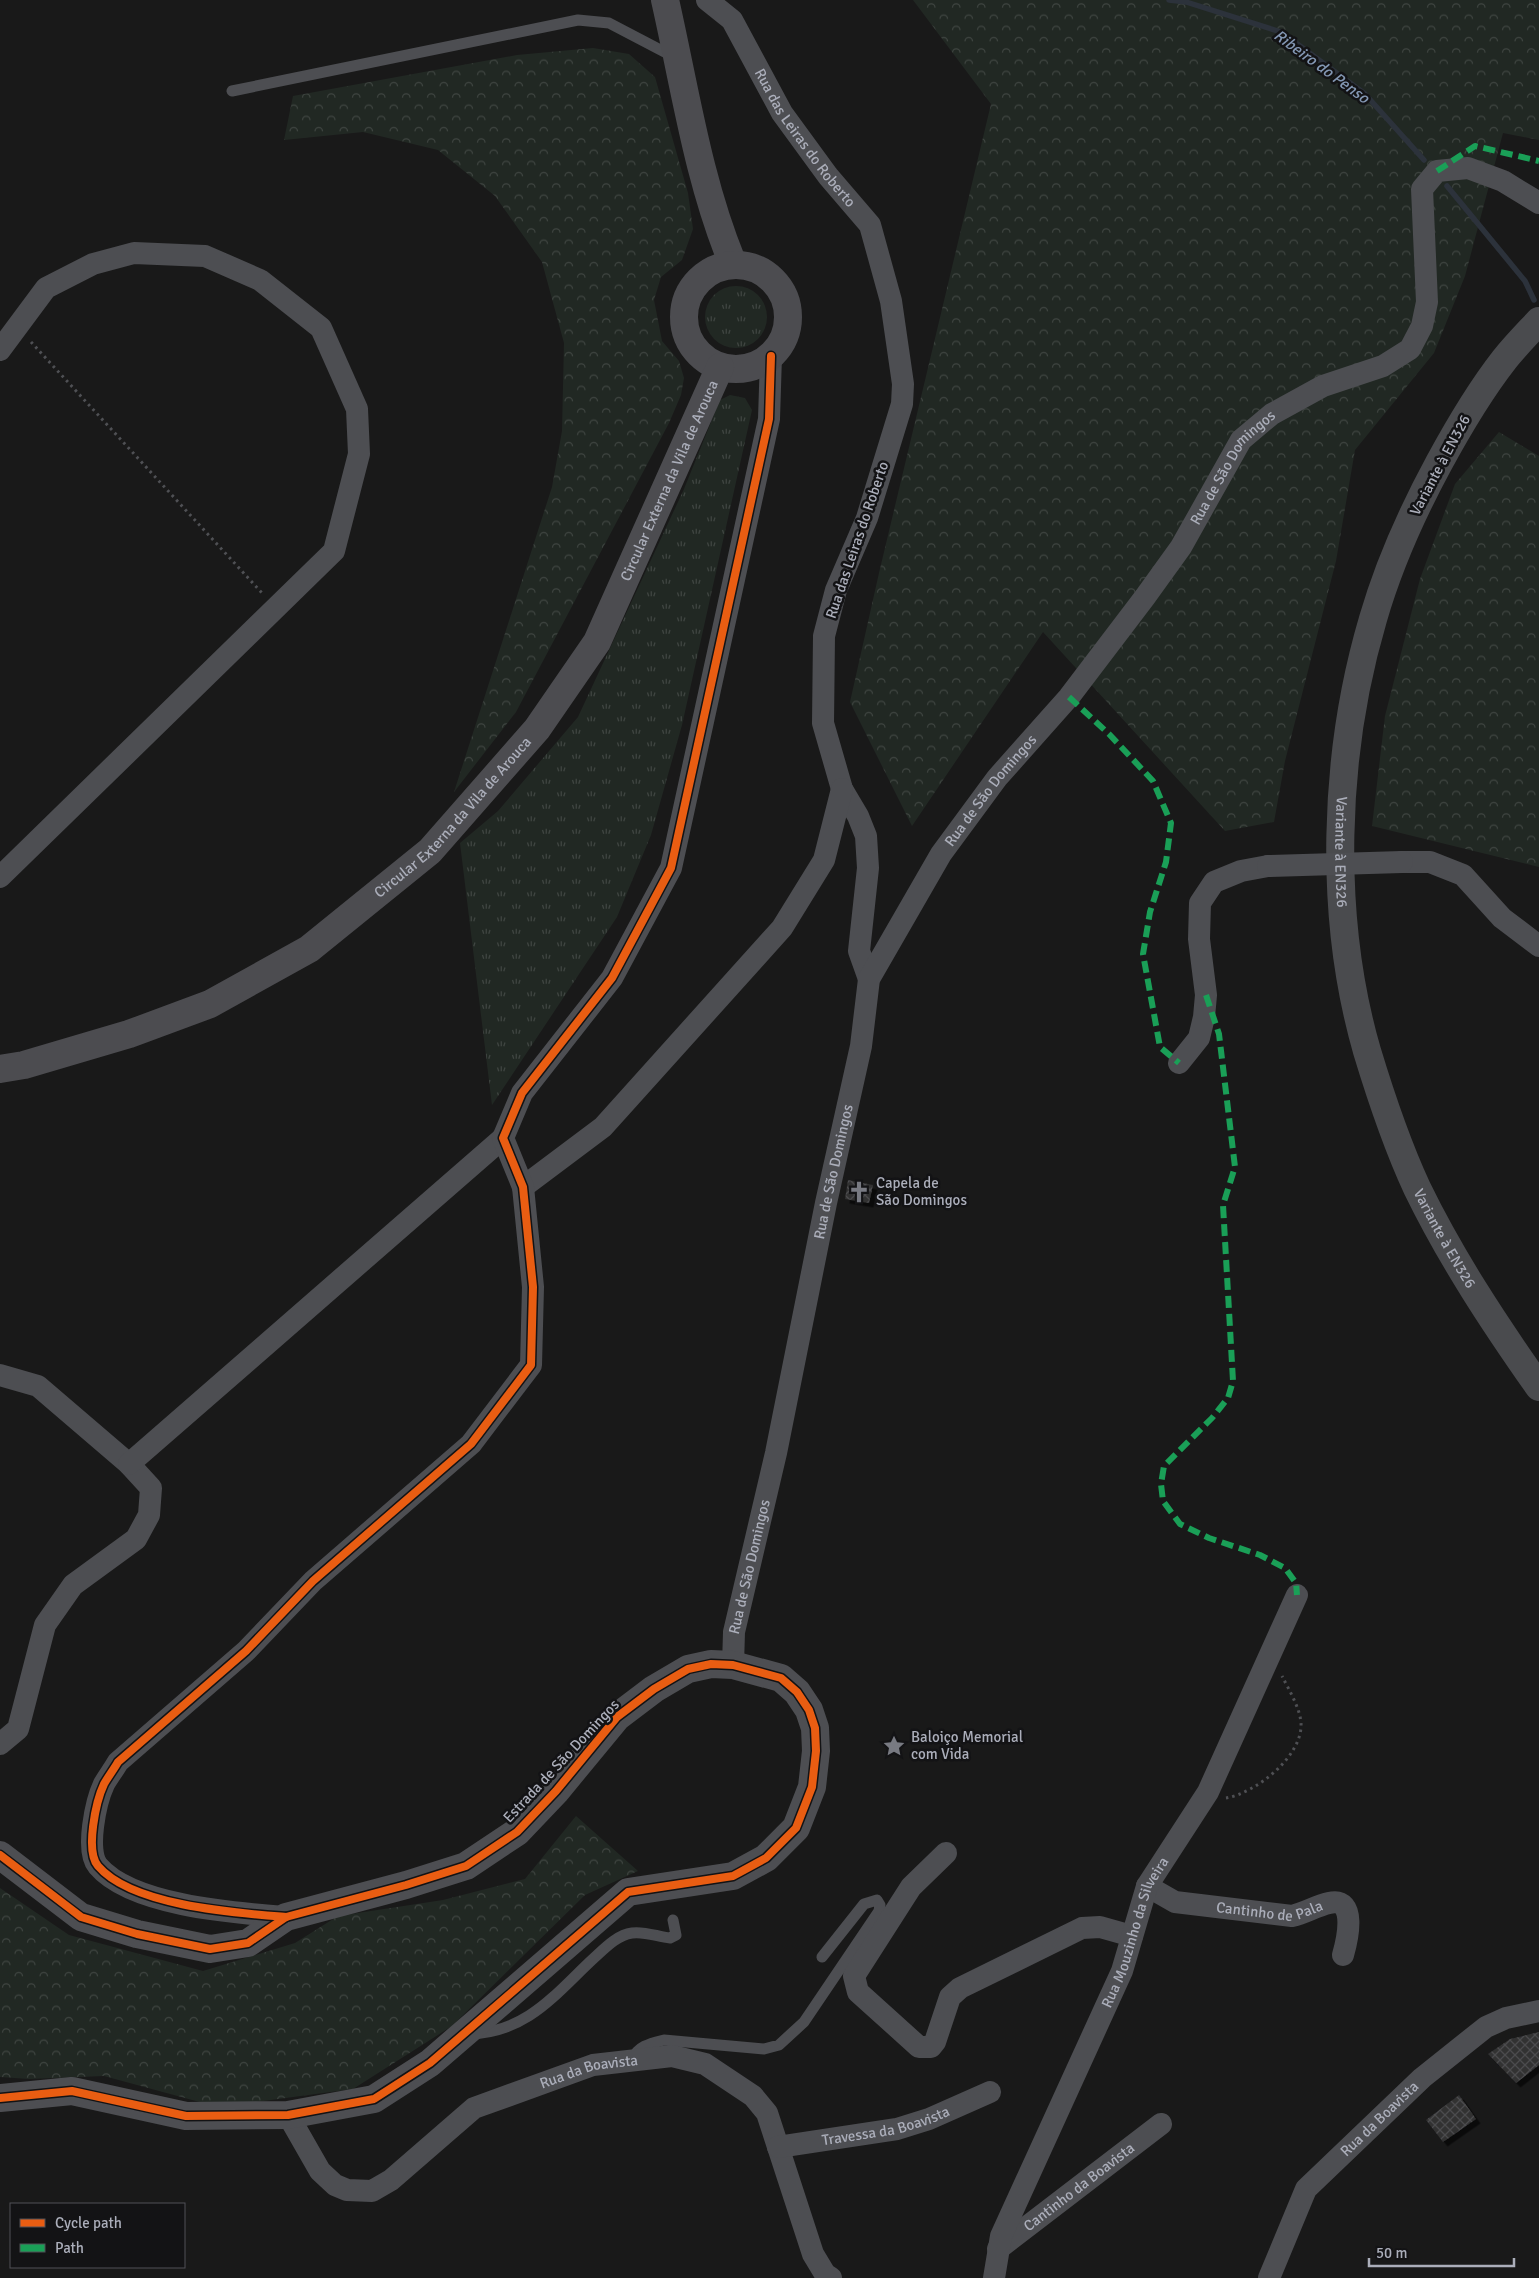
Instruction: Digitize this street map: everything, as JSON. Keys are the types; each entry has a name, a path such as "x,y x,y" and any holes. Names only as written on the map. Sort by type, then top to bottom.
{"main road":[{"path":"664,0 707,190 718,226 733,264"},
{"name":"Circular Externa da Vila de Arouca","path":"733,264 751,266 768,274 781,288 788,305 789,324 783,341 772,356 753,367 731,369 720,367 704,359 692,345 684,329 683,310 689,293 700,278 715,268 733,264"},
{"name":"Variante à EN326","path":"1539,321 1504,360 1460,424 1414,508 1373,619 1351,712 1341,807 1341,836 1345,938 1366,1049 1382,1096 1417,1187 1448,1246 1496,1326 1539,1387"},
{"name":"Circular Externa da Vila de Arouca","path":"0,1069 24,1066 129,1034 210,1004 309,949 430,851 537,729 597,642 720,367"}],"street":[{"name":"Rua das Leiras do Roberto","path":"707,0 732,20 782,113 828,176 870,225 891,301 903,384 902,404 867,518 836,590 824,636 823,723 842,789 858,816 866,836 868,868 859,951 869,979"},
{"name":"Rua de São Domingos","path":"733,1665 734,1632 776,1453 826,1202 861,1046 869,979 941,854 996,778 1069,697 1150,590 1181,547 1241,440 1272,414 1315,391 1383,366 1410,349 1422,326 1427,302 1422,189 1437,171 1468,168 1503,181 1539,203"},
{"path":"0,350 46,288 93,264 134,253 205,256 260,280 321,328 357,409 359,454 334,551 0,877"},
{"path":"128,1464 504,1138 522,1093 612,978 671,868 769,419 772,356"},
{"path":"523,1187 602,1127 782,928 824,860 842,789"},
{"path":"1179,1063 1199,1038 1204,1017 1206,995 1199,939 1200,902 1214,882 1241,871 1268,866 1430,862 1463,875 1502,918 1539,946"},
{"path":"286,1917 238,1913 167,1901 117,1883 96,1865 92,1845 92,1828 103,1785 118,1762 246,1651 313,1581 471,1444 531,1365 533,1287 523,1187 504,1138"},
{"path":"0,1375 38,1386 128,1464 151,1488 149,1515 136,1538 73,1585 45,1625 18,1729 0,1744"},
{"name":"Rua Mouzinho da Silveira","path":"994,2278 1000,2236 1122,1971 1147,1886 1201,1803 1296,1595"},
{"name":"Estrada de São Domingos","path":"0,1855 80,1916 137,1934 210,1949 248,1943 286,1917 406,1885 466,1866 517,1832 556,1791 617,1717 654,1689 688,1669 711,1664 733,1665 781,1678 797,1692 809,1710 815,1728 816,1751 812,1787 796,1828 766,1858 733,1876 628,1892 430,2063 374,2099 288,2115 186,2116 72,2091 0,2098"},
{"path":"946,1853 911,1887 854,1976 858,1992 919,2046 931,2047 936,2042 950,1997 960,1988 1082,1928 1100,1927 1132,1936"},
{"name":"Cantinho de Pala","path":"1147,1886 1175,1902 1292,1916 1304,1914 1329,1903 1338,1903 1344,1908 1348,1917 1349,1932 1343,1955"},
{"name":"Rua da Boavista","path":"1270,2278 1306,2189 1422,2078 1486,2027 1506,2018 1539,2011"},
{"name":"Rua da Boavista","path":"288,2115 320,2171 335,2185 347,2190 372,2191 391,2180 474,2108 593,2065 672,2056 705,2064 753,2096 767,2113 813,2254 825,2274 831,2278"},
{"name":"Travessa da Boavista","path":"778,2148 897,2129 929,2119 990,2092"},
{"name":"Cantinho da Boavista","path":"998,2249 1162,2124"}],"lane":[{"path":"232,91 578,20 609,23 678,58"},
{"path":"632,2060 635,2052 640,2048 664,2040 764,2049 780,2045 804,2022 826,1990 879,1910 880,1905 877,1900 864,1904 822,1957"},
{"path":"464,2034 513,2026 531,2016 603,1949 621,1936 633,1932 670,1938 676,1935 673,1920"}],"path":[{"path":"17,327 277,608"},
{"path":"1201,1803 1230,1798 1244,1793 1273,1772 1296,1748 1301,1723 1279,1670 1267,1660"}],"green space":[{"path":"913,0 1539,0 1539,140 1503,133 1465,276 1434,353 1355,450 1336,561 1285,761 1274,822 1225,831 1043,632 912,826 850,702 991,104"},
{"path":"593,48 629,54 655,77 688,193 693,229 682,260 661,277 654,300 662,341 679,361 684,378 681,395 669,423 516,712 454,792 552,487 562,431 564,343 542,262 495,196 438,150 363,132 284,140 293,96 517,55"},
{"path":"736,286 748,288 758,295 765,305 767,317 765,329 758,339 748,346 736,348 724,346 714,339 707,329 705,317 707,305 714,295 724,288"},
{"path":"730,395 745,398 752,410 682,725 651,835 617,917 492,1105 460,843 498,811 578,717 684,489 720,400"},
{"path":"1499,432 1539,456 1539,867 1372,826 1385,716 1420,579 1455,484"},
{"path":"576,1816 638,1871 585,1895 452,2026 353,2089 218,2107 104,2076 29,2079 0,2077 0,1888 69,1935 203,1971 295,1943 338,1916 443,1900 525,1879"}],"building":[{"name":"Capela de São Domingos","path":"848,1180 873,1185 869,1203 845,1199"},
{"path":"1539,2032 1539,2065 1516,2083 1488,2054 1510,2039"},
{"path":"1459,2095 1476,2119 1443,2142 1426,2120"}],"waterway":[{"name":"Ribeiro do Penso","path":"1169,0 1186,2 1281,32 1365,94 1424,160"},
{"name":"Ribeiro do Penso","path":"1447,186 1525,281 1534,300"}],"marked path":[{"path":"1437,171 1475,146 1539,161"},
{"path":"1069,697 1109,734 1153,781 1171,823 1166,862 1150,912 1143,954 1160,1047 1179,1063"},
{"path":"1206,995 1219,1034 1235,1167 1223,1205 1233,1381 1228,1398 1212,1418 1164,1466 1161,1484 1163,1501 1180,1524 1209,1538 1260,1555 1285,1568 1296,1583 1297,1595"}],"cycle path":[{"path":"286,1917 214,1910 186,1905 159,1899 114,1880 98,1866 92,1849 95,1813 101,1792 118,1762 246,1651 313,1581 471,1444 531,1365 533,1287 523,1187 503,1138 522,1093 612,978 671,868 769,419 771,356"},
{"path":"0,1855 81,1917 137,1934 210,1949 248,1943 286,1917 406,1885 466,1866 517,1832 556,1791 617,1717 654,1689 688,1669 711,1664 733,1665 781,1678 797,1692 809,1710 815,1728 816,1751 812,1787 796,1828 766,1858 733,1876 628,1892 430,2063 374,2099 288,2115 186,2116 72,2091 0,2098"}],"place":[{"name":"Capela de São Domingos","path":"859,1192"},
{"name":"Baloiço Memorial com Vida","path":"894,1746"}]}
